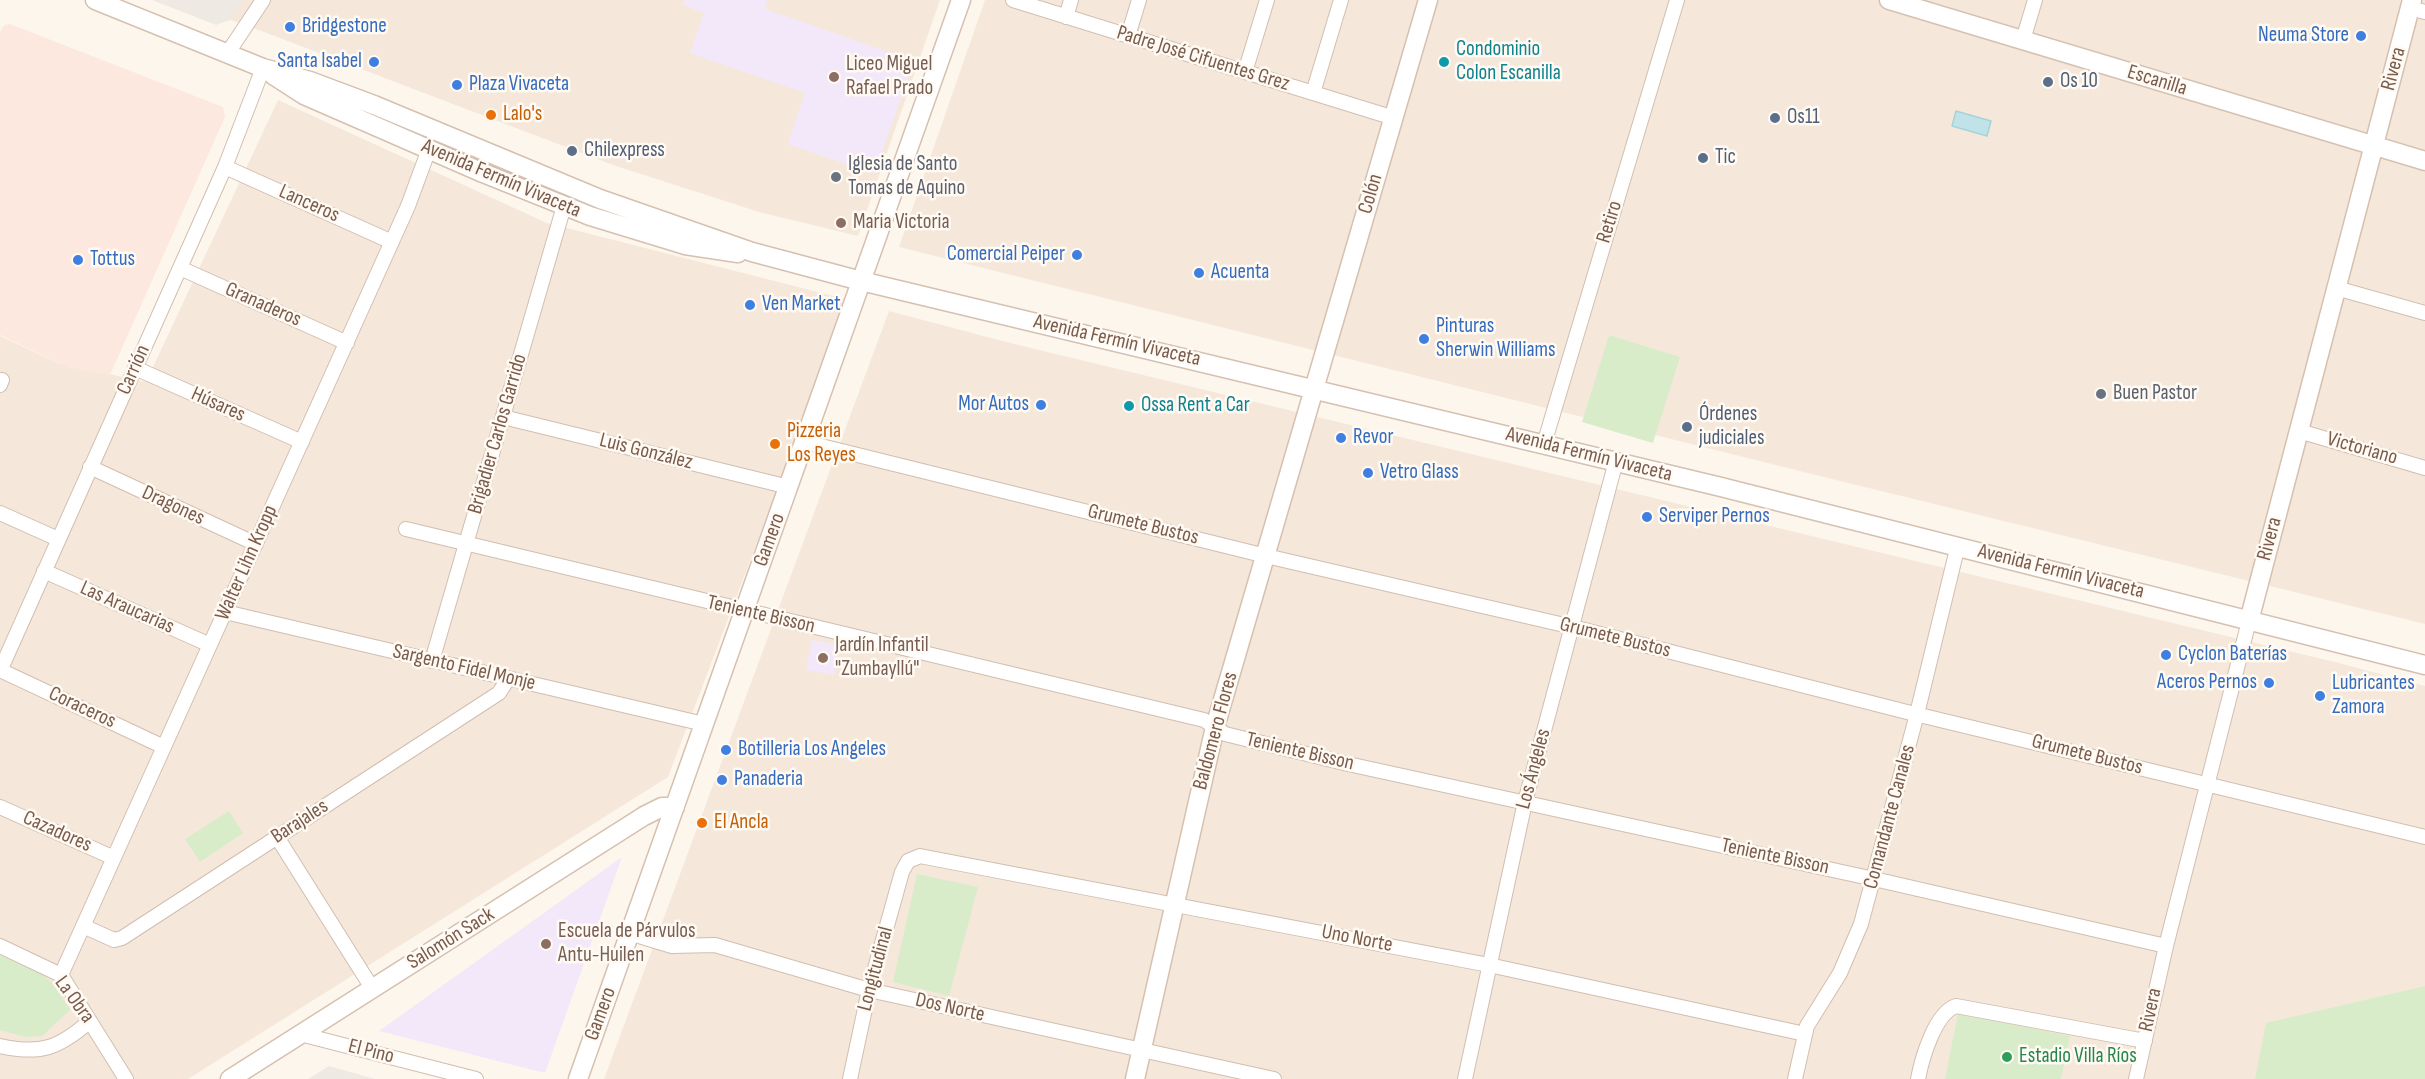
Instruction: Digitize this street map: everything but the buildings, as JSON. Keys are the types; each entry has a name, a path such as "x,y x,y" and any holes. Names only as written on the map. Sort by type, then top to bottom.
{"main road":[{"name":"Avenida Fermín Vivaceta","path":"95,0 263,68 310,81 570,188 752,252 861,281 1314,388 1958,545 2425,665"},
{"name":"Gamero","path":"578,1079 961,0"},
{"name":"Colón","path":"1314,388 1428,0"},
{"name":"Escanilla","path":"1889,0 2425,161"},
{"name":"Rivera","path":"2249,621 2374,146 2416,7"},
{"name":"Avenida Fermín Vivaceta","path":"263,68 304,95 564,206 624,228 700,248 726,253 752,252"},
{"name":"Baldomero Flores","path":"1135,1079 1215,727 1314,388"},
{"name":"Salomón Sack","path":"230,1079 644,816 662,807 675,807"}],"street":[{"path":"227,54 263,0"},
{"name":"Padre José Cifuentes Grez","path":"1013,0 1394,118"},
{"path":"1066,17 1071,0"},
{"path":"1128,36 1139,0"},
{"path":"1245,72 1268,0"},
{"path":"1313,93 1341,0"},
{"name":"Retiro","path":"1544,444 1677,0"},
{"path":"2023,40 2035,0"},
{"name":"Carrión","path":"0,670 225,166 263,68"},
{"name":"Walter Lihn Kropp","path":"61,975 392,242 429,149"},
{"name":"Lanceros","path":"225,166 392,242"},
{"name":"Brigadier Carlos Garrido","path":"432,661 564,206"},
{"name":"Granaderos","path":"180,268 346,342"},
{"path":"2336,288 2425,313"},
{"name":"Húsares","path":"135,368 302,442"},
{"name":"Luis González","path":"503,417 789,487"},
{"name":"Victoriano","path":"2299,431 2425,468"},
{"name":"Grumete Bustos","path":"805,442 1266,556 1573,627 1917,714 2425,837"},
{"name":"Los Ángeles","path":"1465,1079 1525,802 1616,461"},
{"name":"Dragones","path":"90,468 256,544"},
{"path":"0,513 58,539"},
{"name":"Teniente Bisson","path":"406,529 1204,720 1225,734 1258,742 2166,946"},
{"name":"Comandante Canales","path":"1795,1079 1804,1034 1811,1018 1833,987 1861,924 1917,714 1958,545"},
{"name":"Las Araucarias","path":"44,571 210,645"},
{"name":"Sargento Fidel Monje","path":"225,612 704,724"},
{"name":"Rivera","path":"2136,1079 2205,783 2249,621"},
{"name":"Coraceros","path":"0,670 164,747"},
{"name":"Barajales","path":"83,926 114,940 120,940 499,693 508,679"},
{"name":"Cazadores","path":"0,807 114,858"},
{"path":"276,837 372,988"},
{"name":"Uno Norte","path":"908,861 920,856 1489,965 1804,1034"},
{"name":"Longitudinal","path":"850,1079 869,990 902,872 908,861"},
{"name":"Dos Norte","path":"629,933 672,946 715,945 869,990 1274,1079"},
{"name":"La Obra","path":"0,946 61,975 126,1079"},
{"path":"1918,1079 1926,1051 1941,1018 1947,1010 1956,1006 2145,1041"},
{"path":"0,1046 41,1050 69,1039 90,1021"},
{"name":"El Pino","path":"300,1034 476,1079"}],"shaded area":[{"path":"152,0 243,0 230,20 216,25"},
{"path":"172,0 940,0 858,236 759,212 613,165 243,24"},
{"name":"Liceo Miguel Rafael Prado","path":"685,0 767,0 765,9 914,61 874,174 788,144 805,93 690,53 704,13 683,5"},
{"path":"985,0 2425,0 2425,624 899,247"},
{"path":"10,24 223,107 225,117 110,375 67,367 0,335 0,32 4,25"},
{"path":"278,100 547,223 849,300 668,777 188,1079 0,1079 0,336 58,363 146,382"},
{"path":"889,311 1006,342 2343,664 2425,686 2425,1079 604,1079"},
{"name":"Jardín Infantil \"Zumbayllú\"","path":"812,640 839,645 834,675 806,670"},
{"name":"Escuela de Párvulos Antu-Huilen","path":"622,857 545,1073 379,1031"},
{"path":"329,1066 375,1079 308,1079"}],"green space":[{"path":"1609,335 1680,357 1653,443 1582,422"},
{"path":"229,811 243,833 200,862 185,839"},
{"path":"917,874 978,887 949,996 893,982"},
{"path":"0,954 42,974 55,986 70,1010 42,1036 25,1037 0,1030"},
{"path":"2425,986 2425,1079 2255,1079 2266,1023"},
{"name":"Estadio Villa Ríos","path":"1958,1013 2070,1036 2061,1079 1945,1079"}],"water":[{"path":"1956,111 1991,121 1987,136 1952,126"}],"place":[{"name":"Bridgestone","path":"290,27"},
{"name":"Neuma Store","path":"2361,36"},
{"name":"Santa Isabel","path":"374,62"},
{"name":"Condominio Colon Escanilla","path":"1444,62"},
{"name":"Liceo Miguel Rafael Prado","path":"834,77"},
{"name":"Os 10","path":"2048,82"},
{"name":"Plaza Vivaceta","path":"457,85"},
{"name":"Lalo's","path":"491,115"},
{"name":"Os11","path":"1775,118"},
{"name":"Chilexpress","path":"572,151"},
{"name":"Tic","path":"1703,158"},
{"name":"Iglesia de Santo Tomas de Aquino","path":"836,177"},
{"name":"Maria Victoria","path":"841,223"},
{"name":"Comercial Peiper","path":"1077,255"},
{"name":"Tottus","path":"78,260"},
{"name":"Acuenta","path":"1199,273"},
{"name":"Ven Market","path":"750,305"},
{"name":"Pinturas Sherwin Williams","path":"1424,339"},
{"name":"Buen Pastor","path":"2101,394"},
{"name":"Mor Autos","path":"1041,405"},
{"name":"Ossa Rent a Car","path":"1129,406"},
{"name":"Órdenes judiciales","path":"1687,427"},
{"name":"Revor","path":"1341,438"},
{"name":"Pizzeria Los Reyes","path":"775,444"},
{"name":"Vetro Glass","path":"1368,473"},
{"name":"Serviper Pernos","path":"1647,517"},
{"name":"Cyclon Baterías","path":"2166,655"},
{"name":"Jardín Infantil \"Zumbayllú\"","path":"823,658"},
{"name":"Aceros Pernos","path":"2269,683"},
{"name":"Lubricantes Zamora","path":"2320,696"},
{"name":"Botilleria Los Angeles","path":"726,750"},
{"name":"Panaderia","path":"722,780"},
{"name":"El Ancla","path":"702,823"},
{"name":"Escuela de Párvulos Antu-Huilen","path":"546,944"},
{"name":"Estadio Villa Ríos","path":"2007,1057"}]}
